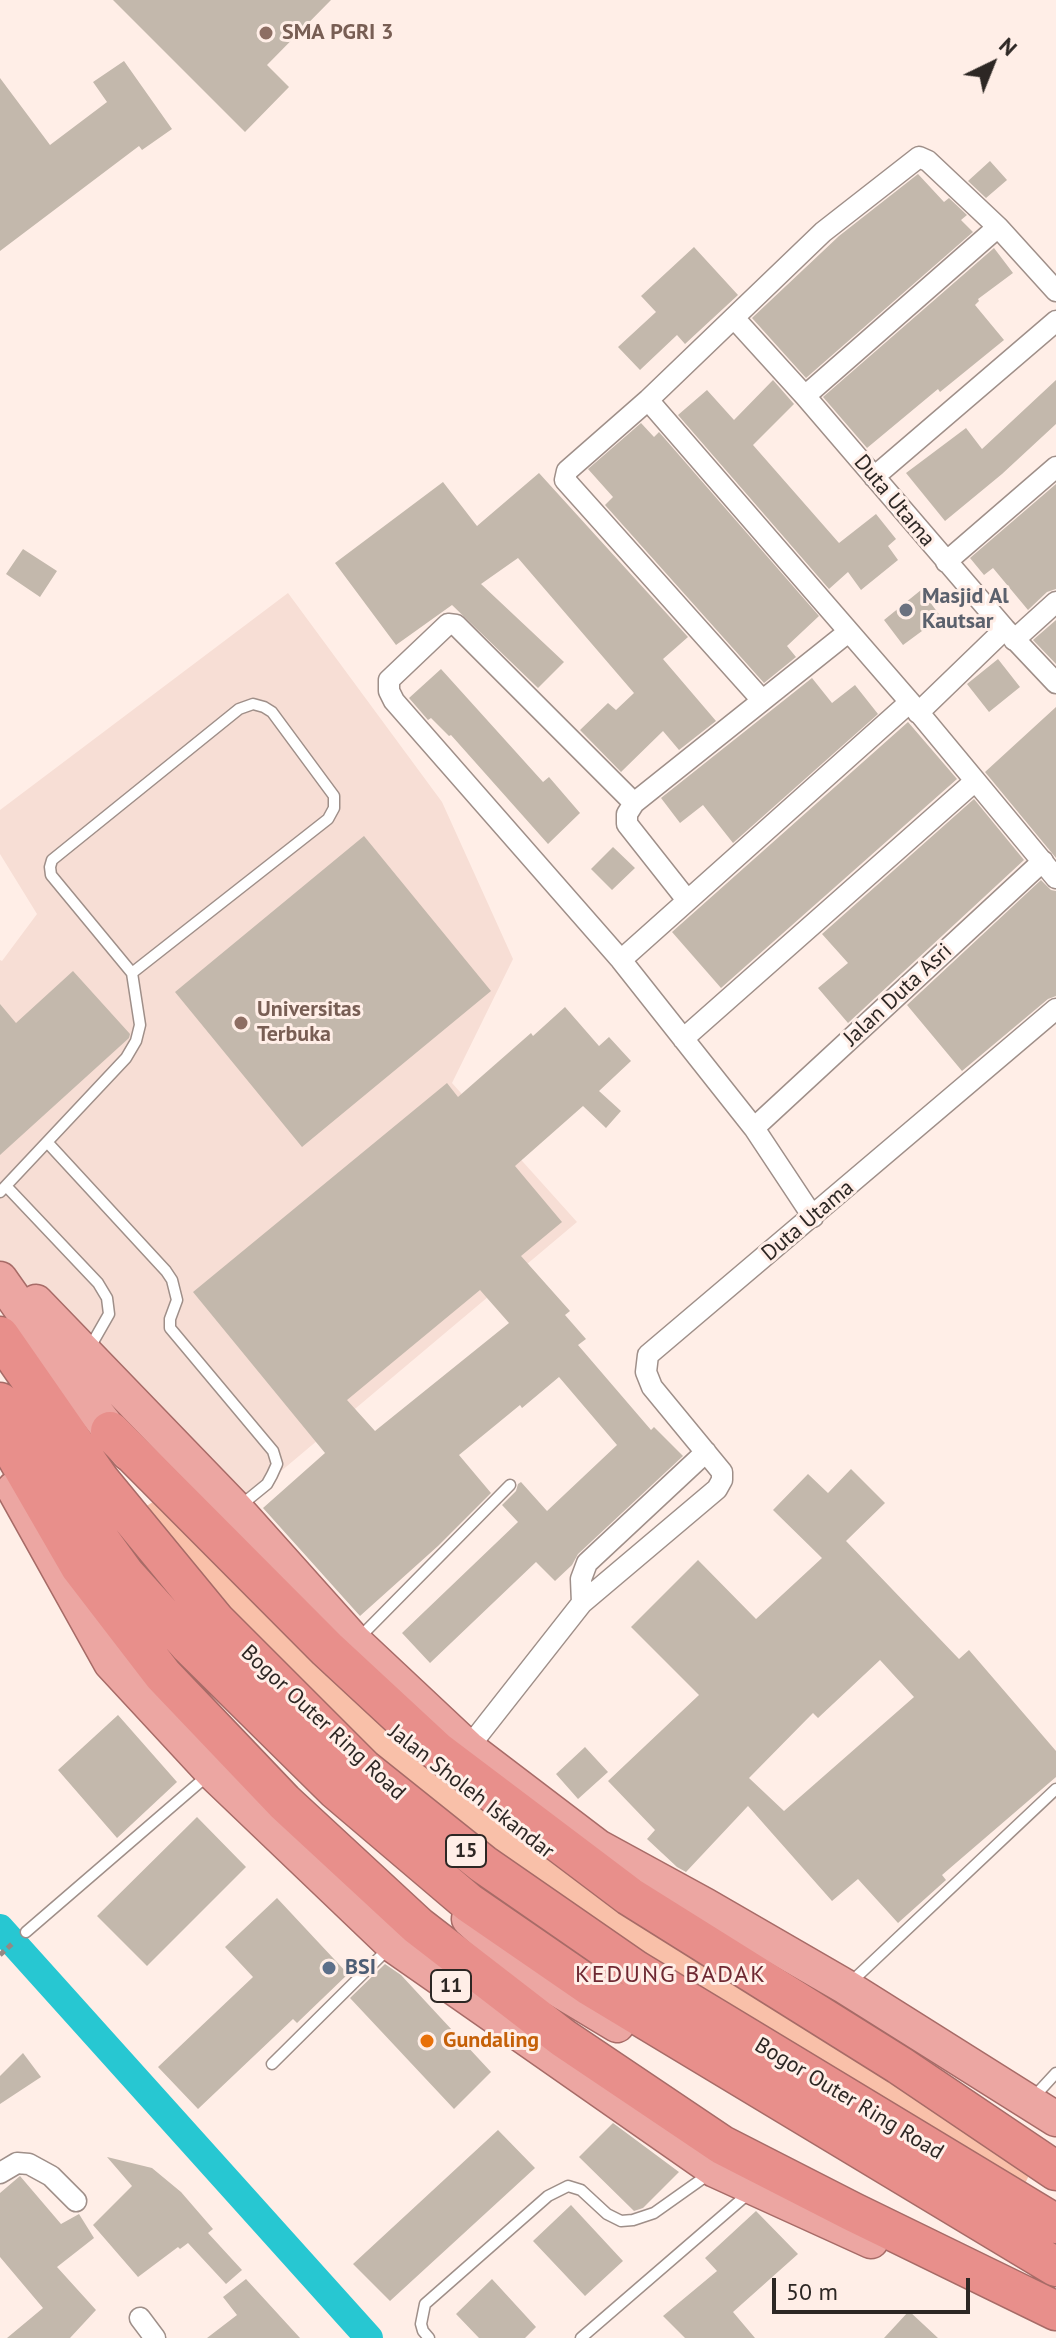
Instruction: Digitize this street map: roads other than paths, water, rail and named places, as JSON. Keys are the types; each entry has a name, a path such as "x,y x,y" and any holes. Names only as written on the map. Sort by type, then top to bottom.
{"highway":[{"name":"Jalan Sholeh Iskandar","path":"0,1264 236,1509 355,1642 468,1748 598,1847 846,1987 1043,2110"},
{"name":"Jalan Sholeh Iskandar","path":"0,1279 110,1431 205,1549 319,1664 424,1760 615,1904 774,2005 1056,2173"},
{"name":"Bogor Outer Ring Road","path":"0,1336 100,1480 216,1621 363,1768 483,1864 636,1970 1056,2224"},
{"name":"Bogor Outer Ring Road","path":"0,1402 125,1574 189,1645 326,1780 469,1903 591,1987 1056,2267"},
{"path":"110,1431 327,1649 437,1751 629,1896 899,2065 1056,2173"},
{"path":"3,1446 80,1567 163,1675 284,1802 418,1926 563,2038 722,2145 1056,2311"},
{"path":"3,1446 155,1634 527,1971 1056,2281"},
{"name":"11","path":"3,1446 111,1663 212,1772 393,1945 715,2170 1056,2329"}],"street":[{"path":"761,699 565,480 567,471 648,400 823,232 919,157 928,161 998,227 1056,291"},
{"path":"805,396 998,227"},
{"name":"Duta Utama","path":"734,318 805,396 946,562 1056,683"},
{"path":"874,477 1056,321"},
{"path":"648,400 1050,870"},
{"path":"946,562 1056,467"},
{"path":"621,960 687,900 914,708 1056,602"},
{"path":"634,803 456,625 448,624 389,680 389,691 394,701 621,960 754,1128 813,1217"},
{"path":"687,900 627,824 626,817 634,803 847,633"},
{"path":"683,1039 974,782"},
{"name":"Jalan Duta Asri","path":"754,1128 1050,870"},
{"name":"Duta Utama","path":"468,1748 582,1603 717,1489 722,1480 722,1472 652,1387 646,1372 648,1355 1056,1009"},
{"path":"582,1603 581,1579 587,1563 706,1452"},
{"path":"0,2173 17,2163 29,2164 51,2176 76,2201"},
{"path":"140,2318 155,2338"}],"lane":[{"path":"87,1353 109,1314 107,1298 98,1283 4,1190 126,1058 136,1041 140,1025 132,973 51,875 50,867 52,860 239,709 253,704 264,707 272,712 334,796 334,808 328,819 132,973"},
{"path":"47,1142 166,1271 172,1280 177,1300 170,1328 273,1451 277,1464 267,1484 236,1509"},
{"path":"355,1642 510,1485"},
{"path":"26,1932 212,1772"},
{"path":"846,1987 1056,1789"},
{"path":"272,2064 393,1945"},
{"path":"1043,2110 1056,2073"},
{"path":"429,2338 421,2324 425,2304 548,2196 568,2186 581,2190 607,2214 621,2221 633,2220 654,2213 715,2170"},
{"path":"581,2338 756,2187"}],"waterway":[{"path":"0,1928 369,2338"}],"place":[{"name":"SMA PGRI 3","path":"266,33"},
{"name":"Masjid Al Kautsar","path":"906,610"},
{"name":"Universitas Terbuka","path":"241,1023"},
{"name":"BSI","path":"329,1968"},
{"name":"Gundaling","path":"427,2041"}],"district":[{"name":"KEDUNG BADAK","path":"671,1975"}]}
